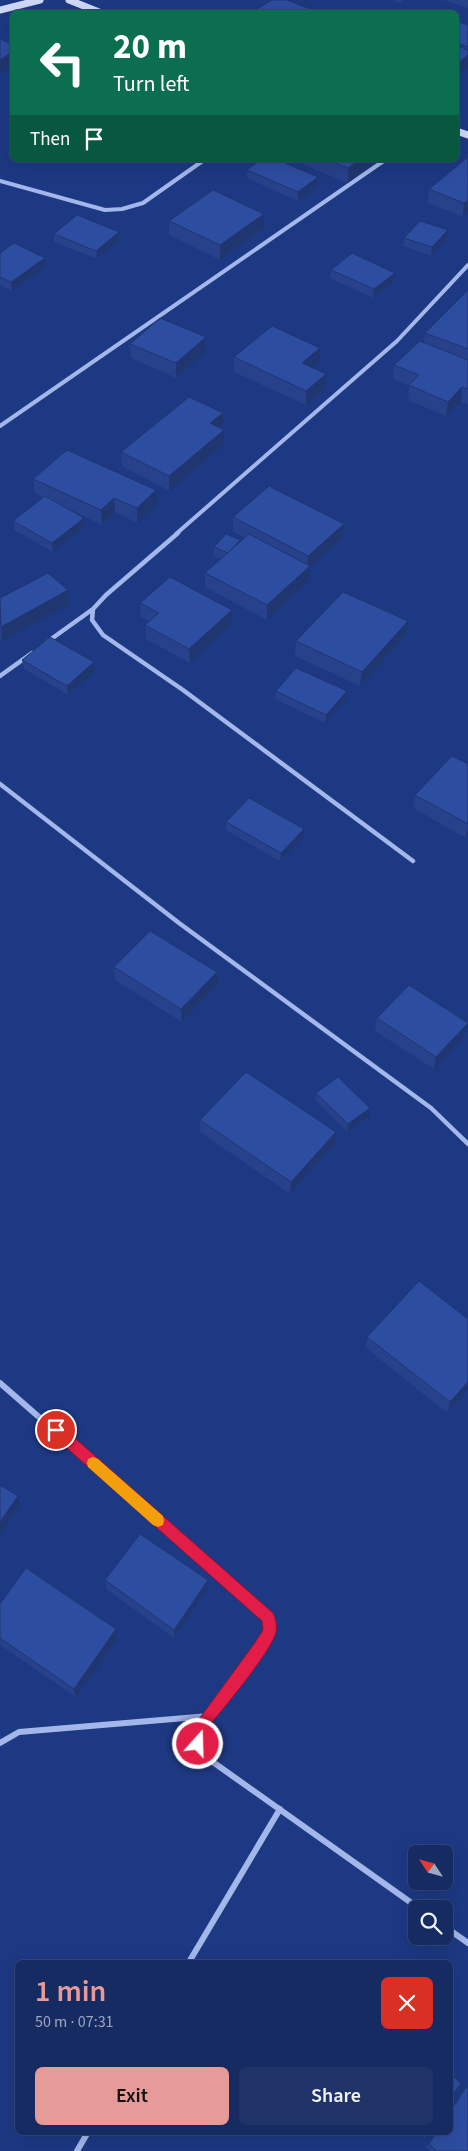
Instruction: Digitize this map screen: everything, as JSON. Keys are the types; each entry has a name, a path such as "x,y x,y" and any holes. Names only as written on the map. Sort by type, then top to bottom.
{"main road":[{"path":"0,10 40,0"},
{"path":"69,0 94,10"}],"street":[{"path":"0,181 105,210 122,209 143,203 201,162"},
{"path":"0,426 382,162"},
{"path":"0,676 93,609 113,588 397,341 468,266"},
{"path":"93,609 92,620 103,635 184,690 413,862"},
{"path":"0,784 179,923 431,1108 468,1144"},
{"path":"0,1383 268,1618 270,1632 199,1731 198,1744 204,1755 408,1900"},
{"path":"0,1742 19,1732 208,1716"},
{"path":"190,1960 280,1809"},
{"path":"453,1933 468,1944"},
{"path":"77,2151 86,2135"}],"building":[{"path":"272,0 287,0 313,10 255,10"},
{"path":"459,22 468,25 468,47 459,44"},
{"path":"0,39 10,43 10,53 0,60"},
{"path":"459,46 468,50 468,55 459,62"},
{"path":"468,157 468,200 464,203 429,189"},
{"path":"257,162 283,162 318,177 298,192 247,170"},
{"path":"333,162 356,162 348,168"},
{"path":"213,190 264,214 220,245 169,221"},
{"path":"77,215 119,232 96,251 54,234"},
{"path":"420,221 448,230 432,247 404,238"},
{"path":"14,243 45,258 11,282 0,277 0,253"},
{"path":"352,253 395,273 374,289 331,270"},
{"path":"468,290 468,349 425,333"},
{"path":"160,318 206,337 176,363 130,344"},
{"path":"272,326 320,348 302,363 326,374 306,391 234,357"},
{"path":"420,341 468,360 468,389 462,387 448,402 409,385 419,375 394,365"},
{"path":"189,397 223,413 210,423 224,430 169,476 121,452"},
{"path":"67,450 156,490 137,508 114,498 101,510 33,479"},
{"path":"269,486 344,524 308,556 233,517"},
{"path":"45,496 84,518 52,543 13,521"},
{"path":"226,534 240,540 228,553 214,547"},
{"path":"249,534 310,566 267,605 205,573"},
{"path":"48,573 68,590 1,627 0,598"},
{"path":"170,577 232,610 189,649 145,625 159,613 140,603"},
{"path":"343,592 408,621 362,672 296,641"},
{"path":"50,637 94,662 67,686 22,660"},
{"path":"296,668 347,691 326,715 276,691"},
{"path":"452,756 468,764 468,824 415,795"},
{"path":"249,798 304,829 281,853 226,822"},
{"path":"150,931 217,972 181,1009 114,967"},
{"path":"409,985 468,1023 436,1057 377,1018"},
{"path":"246,1072 336,1132 291,1182 200,1120"},
{"path":"338,1077 370,1108 348,1124 316,1093"},
{"path":"419,1281 468,1319 468,1382 450,1402 367,1337"},
{"path":"0,1485 18,1496 0,1522"},
{"path":"140,1534 208,1580 174,1630 105,1580"},
{"path":"26,1568 116,1629 74,1689 0,1638 0,1604"},
{"path":"453,2076 461,2083 453,2095"},
{"path":"466,2087 468,2089 468,2151 437,2151 429,2144 435,2135 453,2135 453,2107"}],"slow traffic":[{"path":"93,1463 158,1520"}],"route":[{"path":"56,1430 268,1618 270,1632 208,1716 199,1731 198,1744"}]}
